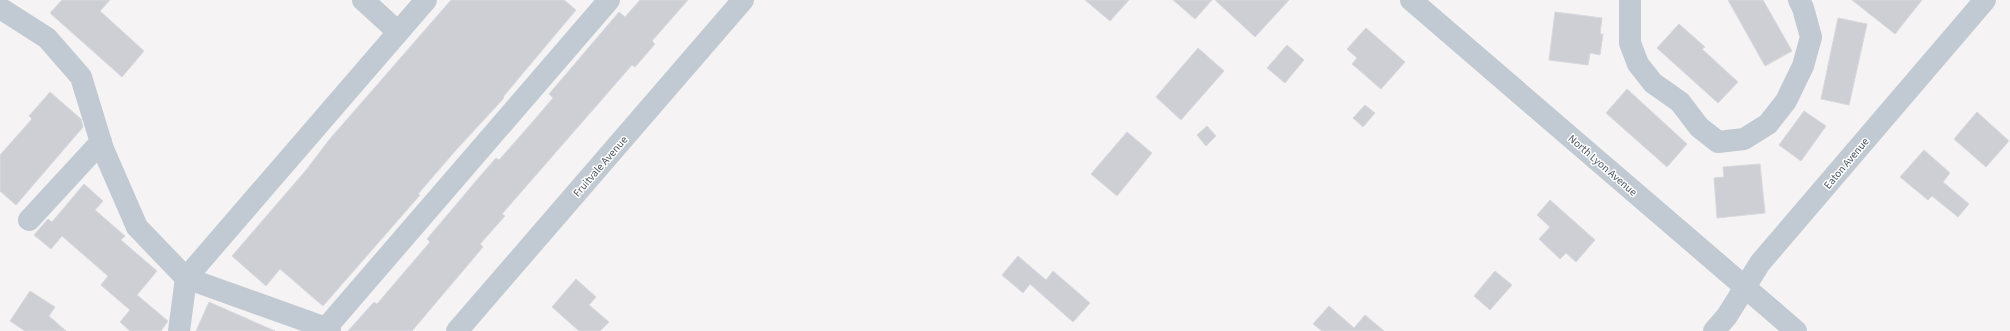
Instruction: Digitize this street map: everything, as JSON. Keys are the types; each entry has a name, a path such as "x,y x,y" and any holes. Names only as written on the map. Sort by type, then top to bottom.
{"street":[{"path":"363,0 398,32"},
{"path":"179,331 186,278 426,0"},
{"name":"Fruitvale Avenue","path":"457,331 743,0"},
{"name":"North Lyon Avenue","path":"1411,0 1796,331"},
{"path":"1630,0 1630,43 1638,64 1653,83 1680,102 1699,127 1718,142 1744,139 1768,124 1786,101 1803,66 1811,37 1803,8 1798,0"},
{"name":"Eaton Avenue","path":"1714,331 1727,316 1760,263 1978,2"},
{"path":"0,8 47,38 81,77 101,142 137,228 186,278 328,329 599,4"},
{"path":"29,220 101,142"}],"building":[{"path":"62,0 110,0 100,11 144,51 122,77 50,13"},
{"path":"451,0 564,0 576,10 503,97 504,98 456,150 418,194 420,195 323,306 280,269 266,286 232,256 307,169 329,140"},
{"path":"640,0 688,0 652,41 655,44 635,67 632,65 502,214 505,216 480,244 483,247 412,331 348,331 374,302 377,304 430,242 427,239 476,181 496,158 499,160 553,98 549,94 619,12 625,17"},
{"path":"1085,0 1129,0 1110,21"},
{"path":"1173,0 1212,0 1195,19"},
{"path":"1215,0 1289,0 1255,37"},
{"path":"1728,0 1763,0 1792,51 1765,66"},
{"path":"1852,0 1922,0 1895,34"},
{"path":"1555,12 1602,18 1600,34 1603,34 1600,55 1590,53 1588,65 1549,60"},
{"path":"1838,18 1867,24 1849,105 1821,99"},
{"path":"1679,24 1705,47 1702,49 1738,82 1718,103 1657,48"},
{"path":"1366,28 1405,62 1381,89 1352,64 1357,58 1347,49"},
{"path":"1287,45 1304,60 1285,83 1267,68"},
{"path":"1198,48 1224,71 1181,120 1156,97"},
{"path":"1627,89 1687,144 1667,167 1606,113"},
{"path":"50,92 81,119 83,127 16,205 0,191 0,155 32,119 29,116"},
{"path":"1365,105 1375,113 1363,127 1353,118"},
{"path":"1804,111 1826,126 1801,161 1779,145"},
{"path":"1977,112 2009,141 1986,167 1954,139"},
{"path":"1207,126 1216,136 1206,146 1197,135"},
{"path":"1127,132 1152,153 1117,196 1091,174"},
{"path":"1924,150 1950,173 1943,182 1969,204 1958,217 1932,196 1928,200 1900,177"},
{"path":"1760,164 1765,213 1717,218 1714,178 1724,177 1723,167"},
{"path":"84,184 103,201 95,210 125,236 121,240 157,271 137,295 168,321 161,331 130,331 120,322 130,310 101,285 108,276 62,236 51,249 34,235 48,219 52,222"},
{"path":"1550,200 1595,240 1576,262 1566,253 1560,259 1539,239 1550,227 1537,215"},
{"path":"1018,256 1046,280 1053,271 1090,303 1073,322 1030,284 1023,293 1002,275"},
{"path":"1495,271 1512,285 1490,310 1474,296"},
{"path":"576,279 596,297 589,305 609,322 600,331 579,331 552,307"},
{"path":"30,291 55,307 49,316 66,331 25,331 10,321"},
{"path":"209,302 275,331 196,331"},
{"path":"1329,306 1354,328 1365,315 1384,331 1322,331 1313,324"}]}
